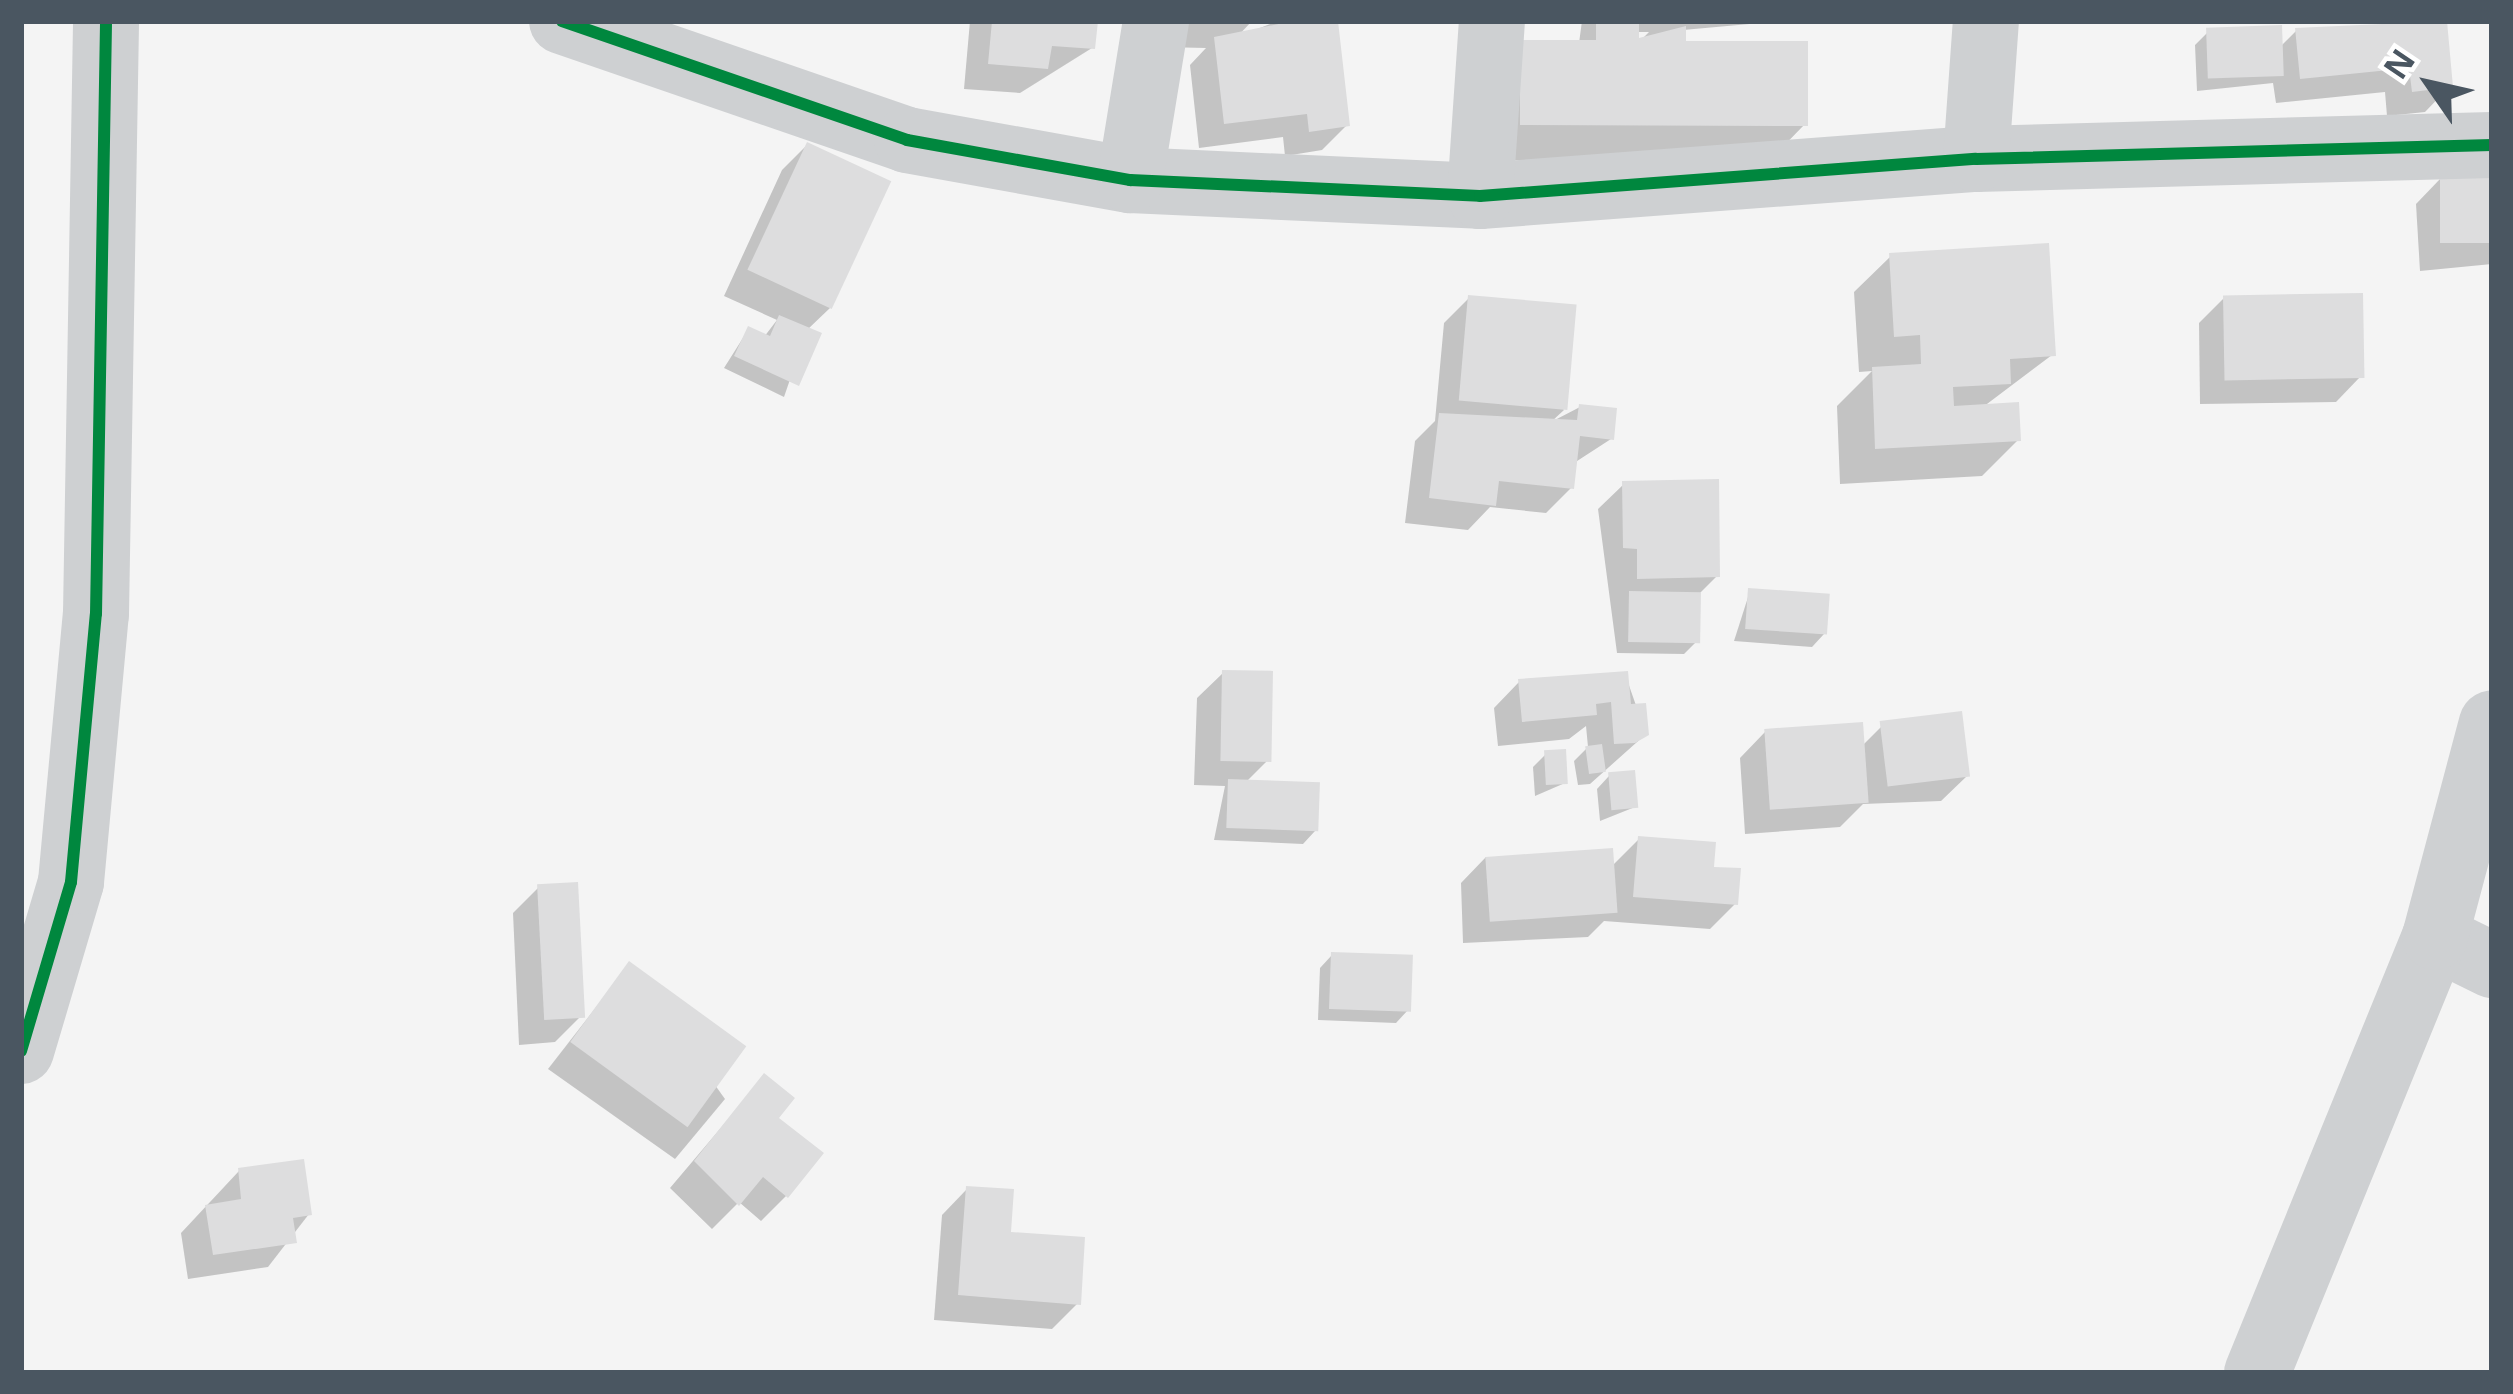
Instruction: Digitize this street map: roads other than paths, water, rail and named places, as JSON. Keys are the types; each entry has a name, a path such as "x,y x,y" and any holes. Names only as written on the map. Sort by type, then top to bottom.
{"street":[{"path":"21,1051 71,882 97,614 106,21"},
{"path":"562,21 907,140 1130,180 1480,196 1976,159 2492,146"},
{"path":"1130,180 1156,21"},
{"path":"1480,196 1492,21"},
{"path":"1976,159 1986,21"},
{"path":"2257,1373 2464,951 2492,723"}]}
